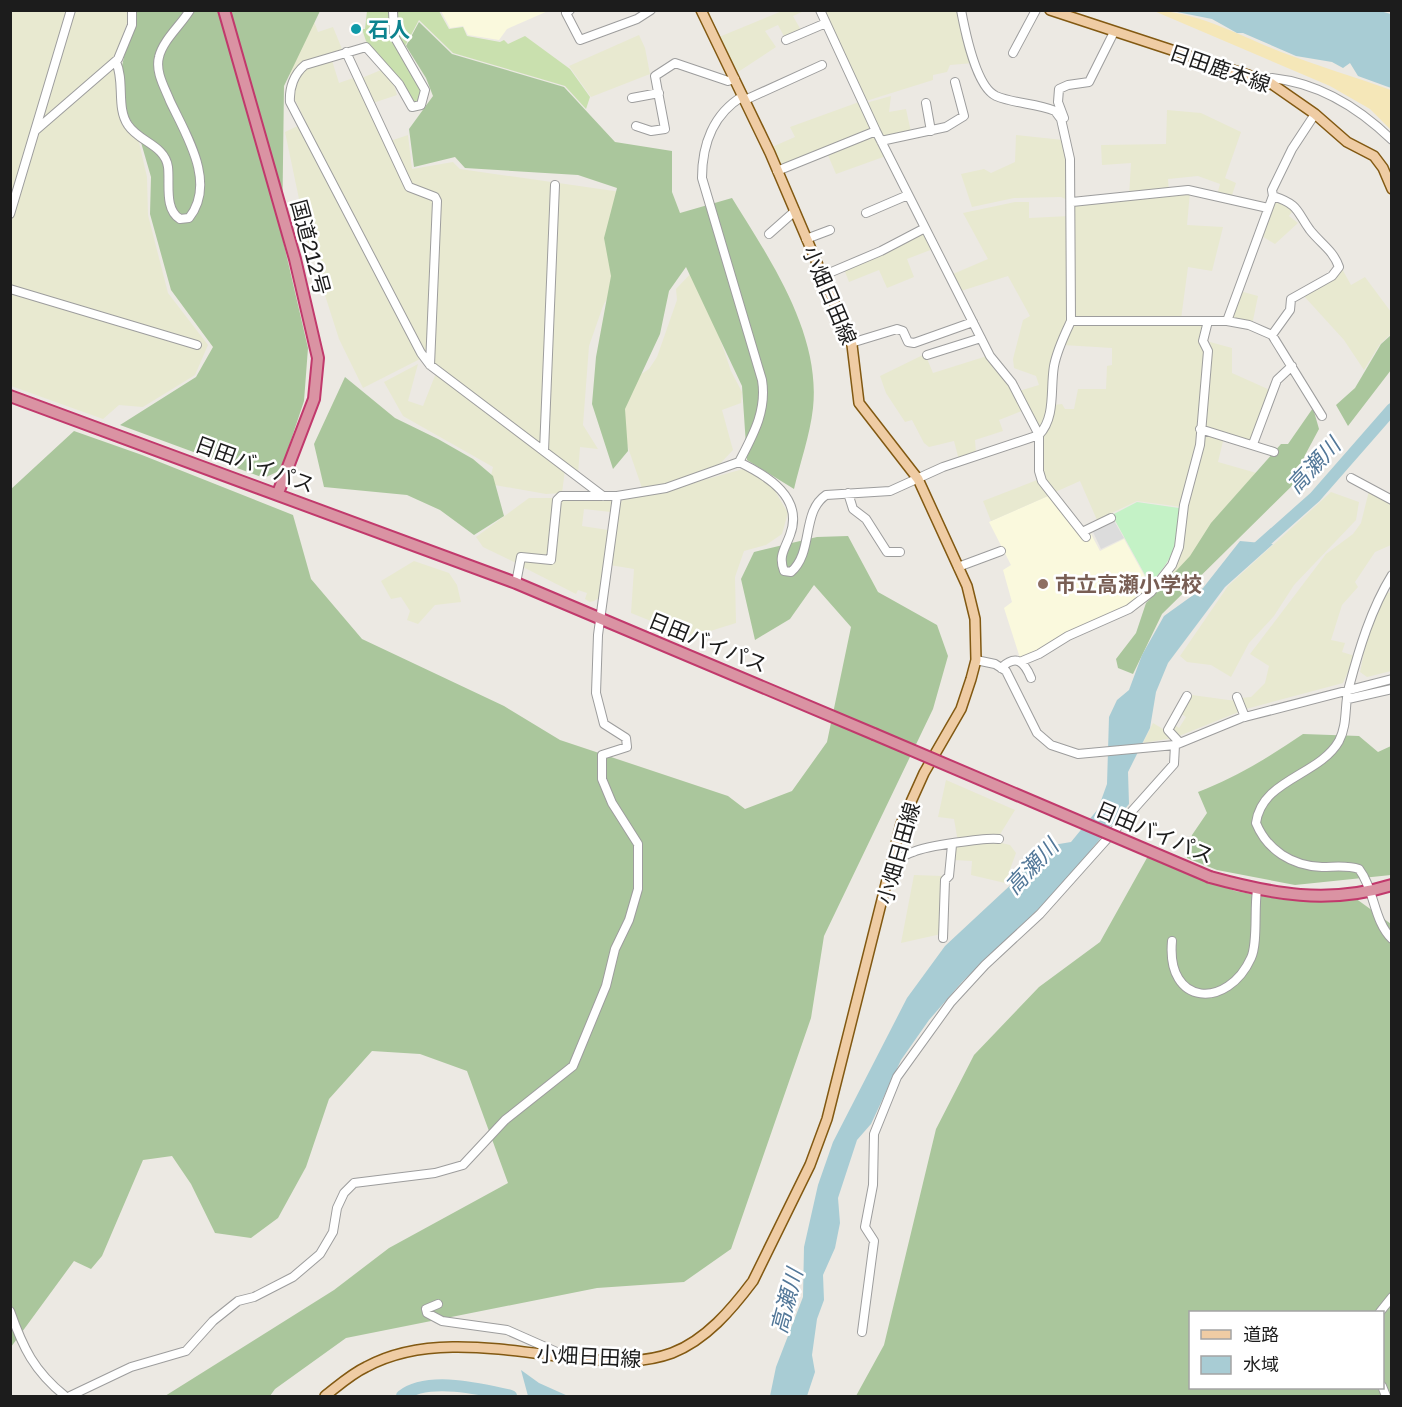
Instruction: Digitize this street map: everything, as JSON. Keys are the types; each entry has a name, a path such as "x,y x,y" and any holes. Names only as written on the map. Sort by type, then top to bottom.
{"highway":[{"name":"国道212号","path":"224,10 296,259 318,358 314,399 278,493"},
{"name":"日田バイパス","path":"10,396 278,493 516,583 1210,877 1289,896 1346,895 1392,885"}],"main road":[{"name":"小畑日田線","path":"325,1396 366,1366 400,1353 459,1348 636,1362 674,1352 711,1328 753,1281 810,1166 827,1119 902,824 924,773 961,709 976,660 974,608 958,567 918,479 859,404 852,343 744,98 701,10"},
{"name":"日田鹿本線","path":"1050,10 1269,82 1315,114 1347,142 1374,156 1383,168 1392,189"}],"street":[{"path":"10,214 71,10"},
{"path":"35,130 116,62 132,26 132,10"},
{"path":"116,62 128,125 135,135 164,155 168,166 169,201 174,215 180,219 189,218 197,201 200,183 199,165 163,86 158,65 162,50 190,10"},
{"path":"393,10 394,36 425,90 421,105 412,107 399,84 366,47 312,61 299,70 290,88 290,102 421,353 430,365 603,496"},
{"path":"567,11 580,40 637,19 651,10"},
{"path":"820,10 876,131 990,356 1012,383 1040,435 1039,471 1042,481 1084,534 1111,518"},
{"path":"961,10 974,61 984,84 993,94 1055,111 1061,119 1068,150"},
{"path":"1013,53 1036,10"},
{"path":"786,40 826,23"},
{"path":"739,462 774,482 785,494 792,510 791,533 781,554 784,571 791,572 799,565 813,509 826,495 890,491 943,467 1040,435 1049,425 1054,365 1060,342 1071,321 1072,202 1065,118 1058,102 1059,89 1068,85 1089,82 1114,32"},
{"path":"346,52 409,187 435,197 437,201 430,365"},
{"path":"636,126 651,131 665,129 655,76 675,63 728,81 735,80"},
{"path":"516,583 521,557 551,560 557,500 561,496 617,496 666,488 739,462 757,428 764,394 702,178 702,158 712,129 725,110 744,98 822,65"},
{"path":"1272,78 1303,83 1323,92 1370,121 1392,140"},
{"path":"881,141 946,127 964,116 955,82"},
{"path":"632,98 659,93"},
{"path":"926,103 931,131"},
{"path":"1227,321 1273,196 1272,190 1292,149 1315,114"},
{"path":"777,171 876,131"},
{"path":"544,451 555,185"},
{"path":"1072,202 1188,190 1268,208"},
{"path":"866,213 908,195"},
{"path":"1272,335 1290,310 1291,299 1332,276 1340,267 1335,255 1310,230 1302,214 1285,201 1273,196"},
{"path":"769,234 795,211"},
{"path":"822,276 881,251 925,228"},
{"path":"806,239 830,230"},
{"path":"10,289 197,345"},
{"path":"1071,321 1227,321 1249,325 1272,335 1323,416"},
{"path":"1001,668 1010,660 1022,661 1039,654 1068,636 1129,609 1151,592 1172,565 1179,547 1184,505 1200,446 1208,351 1203,341 1208,321"},
{"path":"852,343 897,329 903,331 911,344 973,322"},
{"path":"927,355 981,338"},
{"path":"1252,444 1277,380 1292,366"},
{"path":"1200,429 1274,452"},
{"path":"1351,478 1392,500"},
{"path":"848,493 853,509 866,519 887,552 900,552"},
{"path":"70,1396 130,1366 186,1351 213,1321 238,1301 254,1297 293,1277 320,1254 333,1232 337,1208 344,1192 354,1183 435,1173 462,1165 505,1119 573,1066 606,986 615,949 629,920 638,889 638,844 612,803 602,779 602,755 627,747 626,738 604,724 596,693 598,635 617,496"},
{"path":"958,567 1001,551"},
{"path":"1392,575 1372,612 1348,694 1344,726 1332,751 1274,791 1257,812 1256,823 1267,844 1278,853 1308,865 1359,869 1372,891 1378,918 1392,939"},
{"path":"976,660 1006,671 1037,733 1051,745 1078,754 1178,744 1245,717 1348,694 1392,689"},
{"path":"1022,661 1031,678"},
{"path":"1348,694 1392,679"},
{"path":"862,1332 874,1240 866,1227 873,1185 872,1148 874,1134 897,1077 951,1002 985,965 1040,914 1174,764 1178,744 1168,730 1187,696"},
{"path":"1237,697 1245,717"},
{"path":"892,863 915,851 987,837 999,839"},
{"path":"944,938 945,880 949,876 952,845"},
{"path":"1172,941 1172,971 1187,988 1205,994 1224,988 1236,980 1252,957 1255,942 1254,910 1257,890"},
{"path":"1381,1311 1392,1298"},
{"path":"438,1304 426,1309 427,1313 442,1321 507,1330 553,1348 570,1358"},
{"path":"10,1311 17,1336 25,1351 48,1382 64,1396"}],"shaded area":[{"path":"10,11 131,11 115,58 120,119 138,138 147,177 148,215 168,293 208,345 195,375 143,407 119,405 103,419 11,386"},
{"path":"441,11 548,11 507,29 499,40 468,35 463,26 450,28"},
{"path":"782,11 804,11 793,16 802,32 785,38 778,25 765,31 776,47 738,72 719,37"},
{"path":"825,11 959,11 973,63 950,65 947,72 933,75 933,80 866,101"},
{"path":"313,19 318,32 333,27 342,49 330,54 339,83 356,77 357,80 381,70 394,85 397,95 373,103 390,141 408,135 412,169 453,162 460,169 628,193 628,259 603,306 589,346 583,425 598,449 580,447 578,474 435,364 420,359 363,388 339,339 308,242 285,132 306,122 293,96 286,50"},
{"path":"639,35 645,48 650,74 591,97 569,66"},
{"path":"891,96 889,112 906,109 911,132 883,138 866,103"},
{"path":"859,102 873,130 781,167 772,147 795,137 790,127"},
{"path":"1167,110 1201,113 1241,132 1225,178 1236,183 1231,198 1217,195 1220,184 1198,176 1168,179 1169,192 1129,196 1131,163 1102,165 1101,145 1166,144"},
{"path":"875,133 886,156 836,174 827,153"},
{"path":"1016,135 1063,140 1067,161 1068,200 1061,197 1014,198 972,207 961,174 984,169 991,173 1015,162"},
{"path":"1190,192 1187,225 1223,227 1212,271 1188,267 1181,319 1079,320 1074,315 1075,203"},
{"path":"1273,199 1294,209 1289,216 1298,223 1275,244 1260,235"},
{"path":"1015,202 1029,202 1029,218 1070,216 1070,321 1058,341 1047,424 1040,432 1019,391 1039,385 1036,376 1014,368 1013,359 1023,320 1030,316 1008,276 961,291 953,274 988,259 963,213"},
{"path":"924,230 933,249 907,259 914,277 887,288 879,270 849,282 844,269"},
{"path":"1341,267 1351,285 1365,277 1391,312 1392,333 1380,344 1364,370 1344,340 1303,295"},
{"path":"696,268 731,371 742,392 741,403 722,410 733,450 717,467 671,483 642,488 615,410 626,384 649,369 657,357 677,300 676,289"},
{"path":"1240,291 1258,296 1252,325 1230,319"},
{"path":"1074,324 1205,324 1206,351 1198,445 1182,507 1137,501 1097,520 1080,481 1053,493 1042,472 1042,438 1051,426 1053,405 1062,404 1065,409 1074,409 1078,389 1106,389 1107,366 1112,365 1112,348 1063,345"},
{"path":"1210,342 1232,348 1232,373 1270,390 1251,442 1203,427"},
{"path":"925,354 933,373 987,356 1003,374 1024,410 999,420 1003,431 975,440 976,453 959,460 954,441 929,447 924,443 912,420 905,422 886,393 880,376"},
{"path":"418,364 408,401 423,406 436,373 565,470 562,493 546,494 489,484 493,467 403,416 384,382"},
{"path":"1201,431 1224,437 1218,462 1260,474 1186,568 1157,587 1174,567"},
{"path":"743,469 771,484 788,513 782,534 766,545 744,551 735,577 736,623 691,637 631,613 634,569 610,565 619,503 628,496 668,490"},
{"path":"1037,480 1048,496 991,521 983,501"},
{"path":"1369,491 1391,503 1391,545 1375,552 1355,582 1358,587 1342,605 1331,640 1345,643 1342,652 1355,656 1343,683 1246,709 1241,698 1251,697 1265,683 1269,666 1250,654 1326,554 1353,534 1361,523"},
{"path":"1331,492 1359,502 1356,520 1294,585 1274,616 1249,643 1231,677 1211,665 1187,662 1180,656 1228,586"},
{"path":"1048,496 1080,536 1091,534 1100,551 1124,539 1150,586 1129,605 1053,640 1037,653 1020,658 1004,608 1012,602 1003,570 1011,565 989,522"},
{"path":"562,497 612,497 611,512 584,509 582,526 608,530 602,596 594,601 590,602 585,599 587,593 578,590 576,594 521,566 522,558 553,560 558,501"},
{"path":"529,498 555,498 549,558 517,554 516,563 483,547 476,537"},
{"path":"1113,519 1124,538 1101,549 1092,530"},
{"path":"414,561 449,573 457,585 461,602 435,605 418,624 407,620 410,611 401,597 391,599 381,581"},
{"path":"1387,591 1391,594 1391,671 1367,677 1360,672 1364,652 1375,615"},
{"path":"1192,695 1236,701 1241,711 1179,736 1173,730 1175,725 1179,728 1186,717 1180,713"},
{"path":"1153,723 1163,729 1173,738 1143,743"},
{"path":"946,780 1015,810 999,836 987,834 958,842 954,819 938,817"},
{"path":"989,840 1010,845 1016,853 1005,883 971,875 972,861 954,860 955,847"},
{"path":"914,875 943,876 941,934 901,943"}],"green space":[{"path":"134,11 320,11 284,86 282,236 308,348 304,401 281,470 264,478 120,425 196,377 213,347 171,290 150,214 151,177 138,132 126,113 122,66"},
{"path":"367,11 391,11 392,23 399,44 416,75 421,99 418,102 414,101 401,80 366,41 362,29 365,29"},
{"path":"396,11 439,11 449,29 463,27 467,36 500,42 504,40 508,44 525,36 570,69 590,97 586,109 565,86 453,53 419,20 404,48 397,35"},
{"path":"419,22 452,54 564,87 615,142 672,151 672,192 680,213 732,198 789,297 801,324 809,352 813,380 812,418 794,489 747,460 742,386 686,267 669,291 660,334 625,409 628,451 613,469 592,404 596,357 611,276 604,238 617,188 578,175 465,168 455,157 414,167 409,129 433,96 426,78 406,46"},
{"path":"1391,335 1391,370 1348,426 1336,405 1355,388 1381,344"},
{"path":"345,377 395,418 473,459 493,476 504,516 474,535 440,510 407,495 324,487 314,444"},
{"path":"1313,408 1319,429 1304,457 1303,475 1162,614 1133,674 1118,668 1116,659 1136,633 1146,603 1190,556 1211,523 1281,444 1288,444"},
{"path":"74,431 142,455 293,515 311,579 362,639 504,706 560,740 728,796 745,809 792,791 827,742 851,627 814,585 790,619 755,640 741,579 754,552 817,537 848,536 878,592 937,625 948,656 933,709 824,936 811,1018 731,1249 684,1282 597,1288 346,1338 275,1389 270,1396 165,1396 334,1290 389,1248 508,1183 467,1071 420,1054 372,1051 329,1099 306,1167 278,1218 251,1238 215,1233 191,1184 172,1156 143,1160 102,1256 91,1269 74,1261 11,1347 10,490"},
{"path":"1137,502 1179,508 1181,511 1173,551 1165,566 1150,584 1112,515"},
{"path":"1303,734 1359,736 1378,752 1391,746 1391,875 1295,885 1217,870 1187,858 1192,835 1207,813 1198,792 1252,766"},
{"path":"1148,856 1235,891 1285,900 1355,898 1391,924 1391,1396 856,1396 884,1345 936,1129 974,1055 1039,987 1100,942"}],"sand":[{"path":"1154,11 1202,20 1281,52 1391,90 1391,130 1370,109 1330,86"}],"water":[{"path":"1172,11 1380,11 1391,14 1391,88 1358,76 1350,63 1343,68 1332,62 1296,56 1243,33 1237,33 1212,19"},
{"path":"1240,541 1273,544 1225,587 1168,663 1156,692 1150,728 1128,772 1129,804 1056,892 962,982 929,1020 901,1060 871,1124 857,1140 838,1198 840,1223 835,1248 823,1275 824,1300 817,1319 812,1355 815,1372 807,1396 770,1396 776,1367 803,1297 804,1247 818,1185 833,1142 907,998 945,946 1017,879 1035,857 1053,845 1071,842 1098,809 1107,784 1109,717 1117,700 1129,690 1142,655 1164,616 1203,588"},
{"path":"521,1370 539,1383 568,1396 528,1396"}],"waterway":[{"name":"高瀬川","path":"1253,552 1315,497 1392,409"},
{"name":"高瀬川","path":"402,1396 413,1390 440,1385 485,1390 511,1396"}],"place":[{"name":"石人","path":"356,29"},
{"name":"市立高瀬小学校","path":"1043,584"}]}
